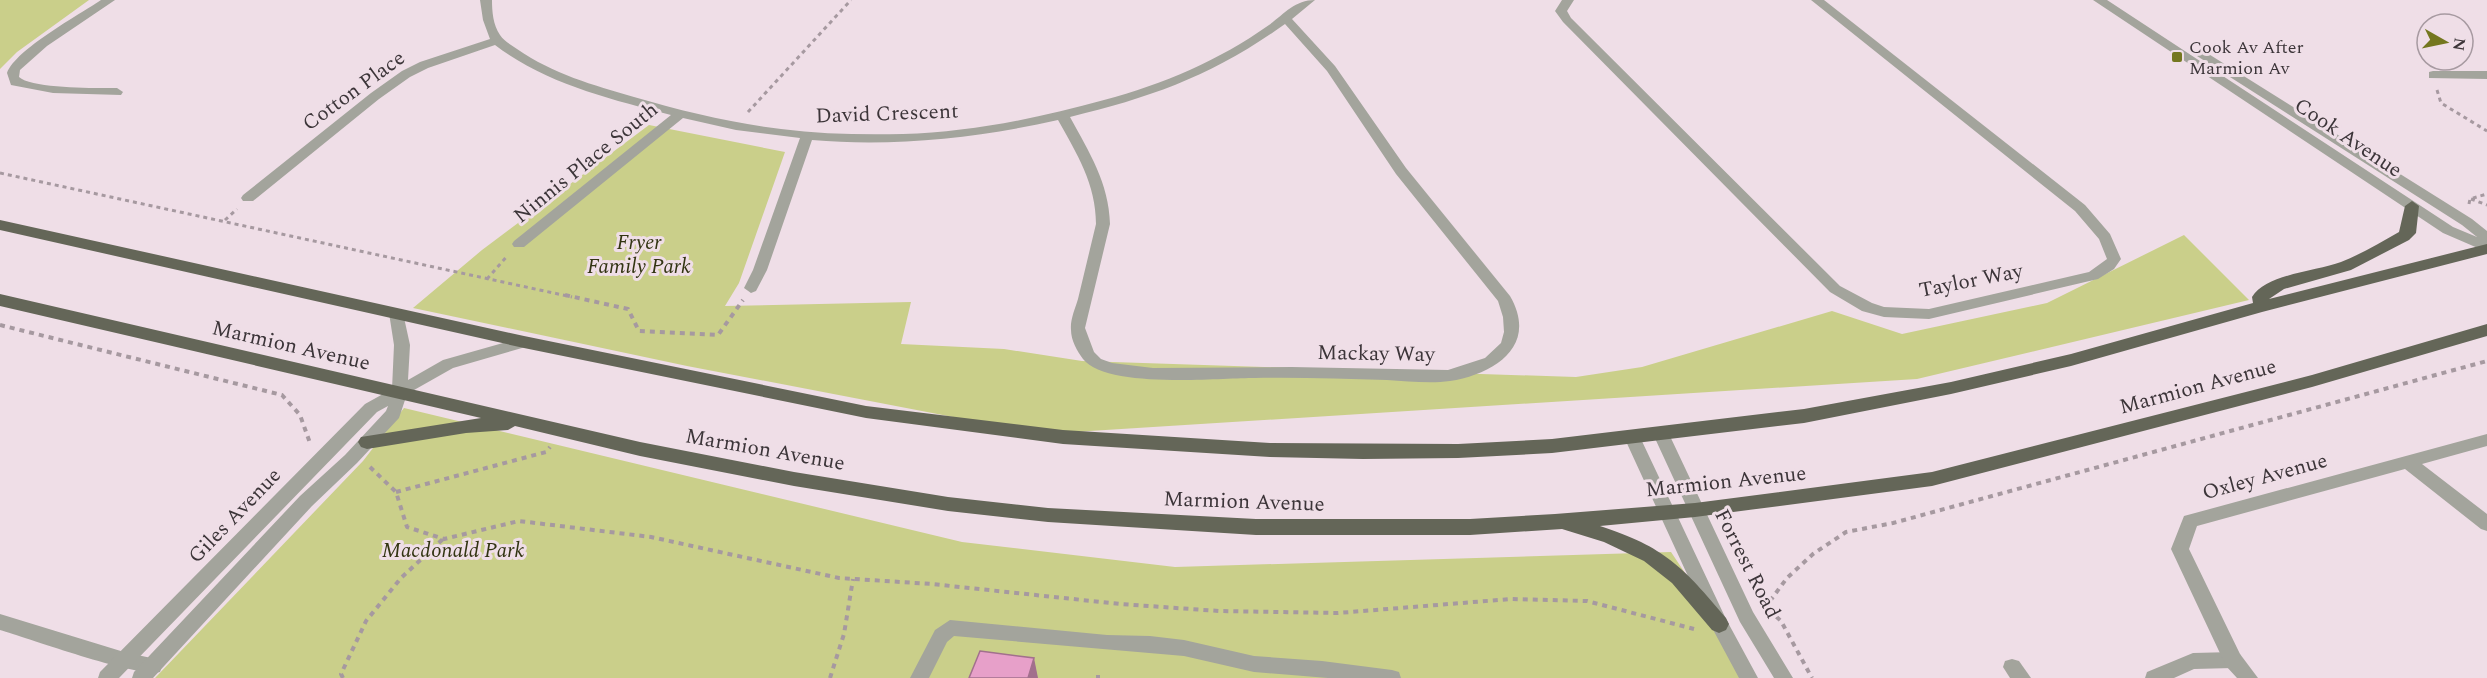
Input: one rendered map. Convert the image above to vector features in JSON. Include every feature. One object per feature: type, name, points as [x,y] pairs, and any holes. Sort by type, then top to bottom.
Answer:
[{"type":"highway","points":[[2262,306],[2260,297],[2278,285],[2345,266],[2404,236],[2408,233],[2412,206]]},
{"type":"highway","points":[[0,225],[524,342],[867,412],[1063,437],[1269,450],[1363,452],[1458,451],[1552,446],[1804,416],[1951,388],[2071,360],[2487,246]]},
{"type":"highway","name":"Marmion Avenue","points":[[0,300],[640,450],[795,479],[948,504],[1048,515],[1256,527],[1470,527],[1555,522],[1695,510],[1932,479],[2312,381],[2487,330]]},
{"type":"highway","points":[[367,442],[466,426],[524,422]]},
{"type":"highway","points":[[1555,522],[1617,539],[1653,556],[1683,583],[1719,624]]},
{"type":"street","points":[[109,0],[28,55],[14,68],[13,78],[15,82],[24,85],[117,92]]},
{"type":"street","points":[[486,0],[486,13],[497,39]]},
{"type":"street","name":"David Crescent","points":[[497,39],[524,60],[554,76],[679,114],[736,126],[807,136],[910,137],[972,131],[1063,117],[1182,79],[1287,20],[1309,0]]},
{"type":"street","name":"Taylor Way","points":[[1564,1],[1562,11],[1567,20],[1600,54],[1835,289],[1867,307],[1906,314],[1944,312],[2093,276],[2109,266],[2114,259],[2112,247],[2080,208],[1817,0]]},
{"type":"street","name":"Cook Avenue","points":[[2099,0],[2412,206],[2464,238],[2487,246]]},
{"type":"street","name":"Cook Avenue","points":[[2116,0],[2467,222],[2483,235],[2487,246]]},
{"type":"street","name":"Mackay Way","points":[[1063,117],[1098,181],[1104,210],[1103,224],[1078,328],[1080,342],[1097,363],[1116,369],[1141,372],[1448,376],[1468,372],[1496,360],[1511,340],[1512,327],[1505,300],[1401,171],[1331,69],[1287,20]]},
{"type":"street","name":"Cotton Place","points":[[248,198],[381,91],[406,74],[424,65],[497,39]]},
{"type":"street","points":[[2433,75],[2487,75]]},
{"type":"street","name":"Ninnis Place South","points":[[519,243],[679,114]]},
{"type":"street","points":[[751,288],[760,270],[807,136]]},
{"type":"street","name":"Giles Avenue","points":[[147,672],[306,501],[393,414],[400,393],[402,345],[396,313]]},
{"type":"street","name":"Giles Avenue","points":[[107,678],[371,408],[448,364],[524,342]]},
{"type":"street","name":"Forrest Road","points":[[1660,434],[1746,617],[1784,678]]},
{"type":"street","points":[[1632,437],[1719,624],[1749,678]]},
{"type":"street","name":"Oxley Avenue","points":[[2249,678],[2233,660],[2180,549],[2190,521],[2487,440]]},
{"type":"street","points":[[2407,461],[2487,524]]},
{"type":"street","points":[[0,622],[124,660],[147,672]]},
{"type":"street","points":[[919,678],[941,636],[950,627],[1107,643],[1173,646],[1254,664],[1322,669],[1392,678]]},
{"type":"street","points":[[2154,678],[2193,661],[2233,660]]},
{"type":"path","points":[[736,126],[851,0]]},
{"type":"path","points":[[2433,75],[2441,103],[2487,131]]},
{"type":"path","points":[[0,173],[628,309],[639,331],[718,334],[751,288]]},
{"type":"path","points":[[2470,199],[2487,205]]},
{"type":"path","points":[[487,279],[519,243]]},
{"type":"path","points":[[0,325],[282,395],[300,415],[311,451],[326,454]]},
{"type":"path","points":[[1746,617],[1767,608],[1787,578],[1813,554],[1846,532],[1893,523],[2487,361]]},
{"type":"path","points":[[444,539],[407,527],[396,492],[546,452],[556,440]]},
{"type":"path","points":[[343,678],[341,674],[366,621],[401,578],[444,539],[519,521],[651,537],[838,578],[932,584],[1120,604],[1219,611],[1338,613],[1511,599],[1587,601],[1691,630],[1719,624]]},
{"type":"path","points":[[830,678],[844,634],[853,579]]},
{"type":"path","points":[[1767,608],[1781,621],[1812,678]]},
{"type":"green space","points":[[0,0],[89,0],[17,52],[0,69]]},
{"type":"green space","name":"Fryer Family Park","points":[[649,125],[785,152],[739,283],[725,306],[911,302],[901,344],[1004,349],[1082,361],[1576,377],[1642,367],[1832,311],[1902,334],[2047,303],[2184,235],[2249,300],[1917,379],[1042,434],[687,366],[413,308],[482,250]]},
{"type":"green space","name":"Macdonald Park","points":[[404,408],[962,542],[1175,567],[1671,552],[1719,624],[1749,678],[155,678],[363,461]]},
{"type":"building","points":[[980,651],[1034,658],[1028,678],[969,678]]},
{"type":"place","name":"Cook Av After Marmion Av","points":[[2177,57]]}]
